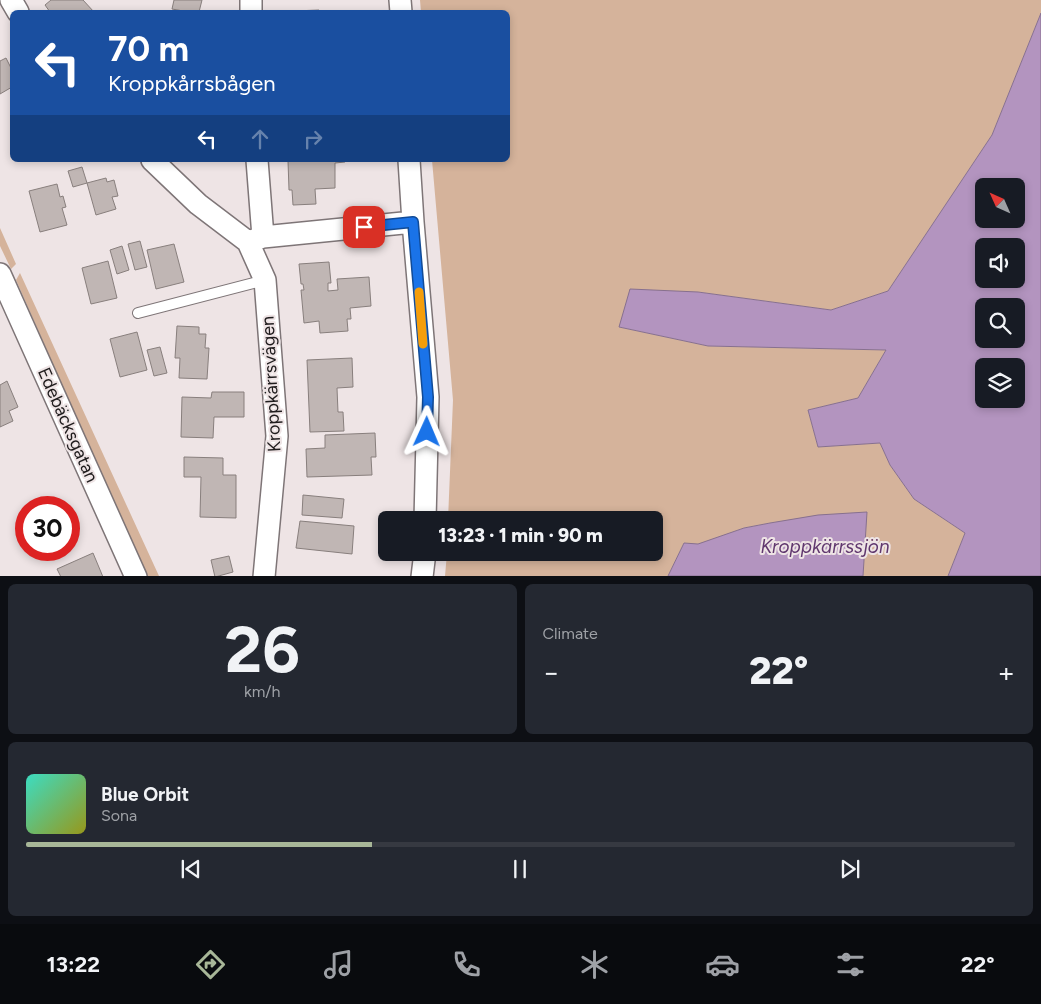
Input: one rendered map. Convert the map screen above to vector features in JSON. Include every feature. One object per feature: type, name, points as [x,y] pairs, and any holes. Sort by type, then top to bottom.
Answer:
[{"type":"street","points":[[154,162],[198,204],[256,239],[413,222]]},
{"type":"street","name":"Kroppkärrsvägen","points":[[257,162],[256,239],[265,280],[277,436],[264,576]]},
{"type":"street","points":[[409,162],[428,397],[426,511]]},
{"type":"street","name":"Edebäcksgatan","points":[[0,274],[136,576]]},
{"type":"street","points":[[422,576],[424,561]]},
{"type":"lane","points":[[138,313],[265,280]]},
{"type":"shaded area","points":[[420,0],[1041,0],[1041,13],[992,135],[888,291],[831,310],[698,292],[619,327],[708,346],[886,350],[858,398],[808,410],[818,447],[880,443],[890,465],[914,499],[965,533],[948,576],[863,576],[866,512],[770,523],[744,528],[698,545],[684,543],[668,576],[445,576],[446,561],[663,561],[663,511],[448,511],[453,400],[432,162],[510,162],[510,10],[421,10]]},
{"type":"shaded area","points":[[0,228],[16,264],[11,269],[0,246]]},
{"type":"shaded area","points":[[20,273],[159,576],[146,576],[16,280]]},
{"type":"water","name":"Kroppkärrssjön","points":[[1041,13],[1041,576],[948,576],[965,533],[914,499],[890,465],[880,443],[818,447],[808,410],[858,398],[886,350],[708,346],[619,327],[630,289],[698,292],[831,310],[888,291],[992,135]]},
{"type":"water","name":"Kroppkärrssjön","points":[[867,512],[863,576],[668,576],[684,543],[698,544],[744,528],[770,523],[818,515]]},
{"type":"building","points":[[51,0],[83,0],[92,10],[49,10],[45,5]]},
{"type":"building","points":[[174,0],[202,0],[200,10],[172,9]]},
{"type":"building","points":[[6,58],[10,66],[10,88],[0,94],[0,61]]},
{"type":"building","points":[[288,162],[345,162],[335,163],[335,188],[315,189],[316,204],[293,205],[292,190],[289,190]]},
{"type":"building","points":[[82,167],[87,183],[73,187],[68,171]]},
{"type":"building","points":[[106,178],[107,182],[114,180],[118,196],[112,197],[116,209],[96,215],[87,183]]},
{"type":"building","points":[[57,184],[60,197],[63,196],[66,207],[62,208],[67,225],[40,232],[29,191]]},
{"type":"building","points":[[140,241],[147,267],[135,270],[128,244]]},
{"type":"building","points":[[174,244],[184,282],[156,289],[147,250]]},
{"type":"building","points":[[122,246],[129,270],[117,274],[110,250]]},
{"type":"building","points":[[108,261],[117,298],[91,304],[82,268]]},
{"type":"building","points":[[329,262],[331,283],[328,283],[328,291],[338,290],[337,279],[369,277],[371,306],[350,308],[351,319],[347,319],[348,331],[320,333],[319,321],[304,323],[301,290],[304,290],[303,284],[301,284],[299,264]]},
{"type":"building","points":[[177,326],[199,327],[199,334],[206,334],[205,348],[209,348],[207,379],[179,378],[180,358],[175,358]]},
{"type":"building","points":[[137,332],[147,370],[120,377],[110,339]]},
{"type":"building","points":[[160,347],[167,373],[154,376],[147,350]]},
{"type":"building","points":[[352,358],[353,387],[337,388],[338,412],[343,412],[344,431],[310,432],[307,360]]},
{"type":"building","points":[[7,381],[18,407],[9,411],[13,421],[0,427],[0,385]]},
{"type":"building","points":[[212,392],[244,392],[244,417],[214,417],[213,438],[181,437],[182,397],[211,398]]},
{"type":"building","points":[[375,433],[376,457],[371,457],[372,475],[307,477],[306,449],[325,448],[325,435]]},
{"type":"building","points":[[184,457],[223,458],[223,475],[236,475],[236,518],[200,517],[201,477],[184,477]]},
{"type":"building","points":[[303,495],[344,499],[342,518],[302,515]]},
{"type":"building","points":[[300,521],[354,526],[352,554],[296,548]]},
{"type":"building","points":[[93,553],[103,576],[60,576],[57,569],[75,561],[80,561],[80,559]]},
{"type":"building","points":[[229,556],[233,572],[215,576],[211,560]]},
{"type":"slow traffic","points":[[419,292],[423,344]]},
{"type":"route","points":[[364,227],[413,222],[428,397],[427,432]]}]
